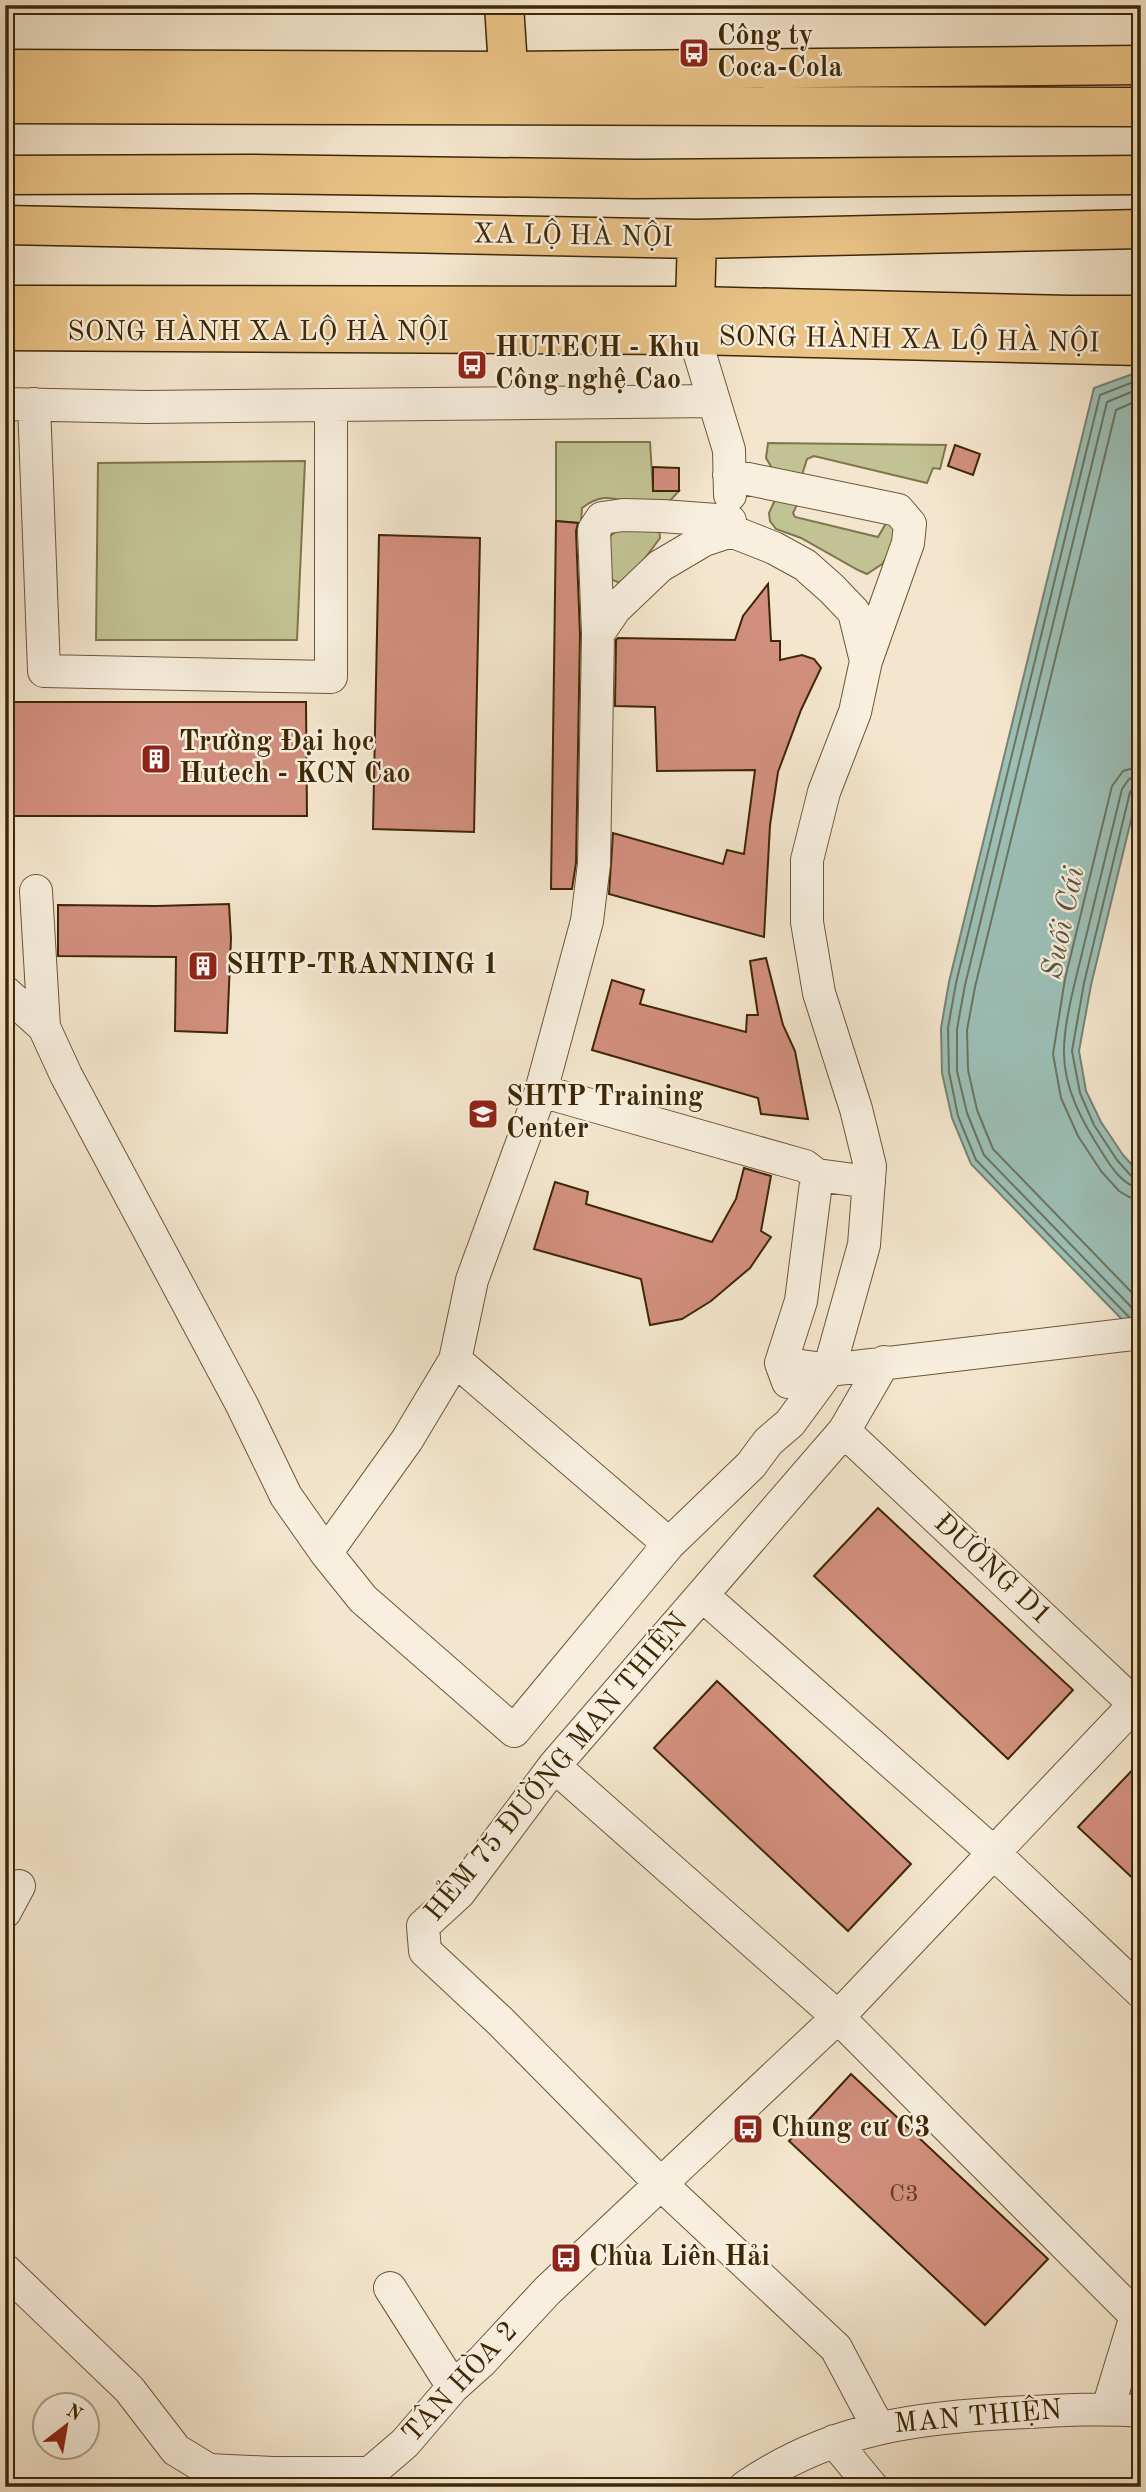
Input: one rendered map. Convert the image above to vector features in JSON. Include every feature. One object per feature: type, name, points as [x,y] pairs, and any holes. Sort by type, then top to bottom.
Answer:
[{"type":"main road","points":[[505,5],[509,88]]},
{"type":"main road","points":[[5,104],[509,88],[1039,64],[1141,65]]},
{"type":"main road","points":[[5,69],[1038,106],[1141,107]]},
{"type":"main road","name":"XA LỘ HÀ NỘI","points":[[5,175],[248,174],[636,179],[1141,176]]},
{"type":"main road","name":"XA LỘ HÀ NỘI","points":[[5,225],[698,239],[1141,229]]},
{"type":"main road","points":[[694,321],[698,239]]},
{"type":"main road","name":"SONG HÀNH XA LỘ HÀ NỘI","points":[[5,304],[1075,331],[1141,346]]},
{"type":"main road","name":"SONG HÀNH XA LỘ HÀ NỘI","points":[[1075,331],[1141,315]]},
{"type":"main road","name":"SONG HÀNH XA LỘ HÀ NỘI","points":[[5,331],[694,321]]},
{"type":"street","points":[[694,321],[729,450],[731,526]]},
{"type":"street","points":[[331,406],[331,677],[44,671],[20,404],[145,407],[714,401]]},
{"type":"street","points":[[36,891],[44,1027],[66,1075],[242,1405],[286,1496],[363,1599],[514,1731],[669,1544],[751,1465],[768,1442],[799,1412],[829,1370],[864,1245],[870,1166],[856,1109],[819,993],[807,910],[807,860],[824,792],[855,712],[866,661],[908,543],[909,524],[898,510],[729,475]]},
{"type":"street","points":[[326,1553],[407,1440],[456,1360],[472,1280],[541,1091],[587,921],[594,864],[598,634],[594,530],[602,518],[623,515],[662,516],[731,526],[805,565],[832,589],[854,612],[866,661]]},
{"type":"street","points":[[598,634],[614,610],[660,566],[731,526]]},
{"type":"street","points":[[5,992],[44,1027]]},
{"type":"street","points":[[541,1091],[805,1166],[817,1175],[869,1182]]},
{"type":"street","points":[[799,1412],[781,1363],[801,1301],[817,1175]]},
{"type":"street","points":[[781,1363],[829,1370],[1141,1333]]},
{"type":"street","points":[[456,1360],[669,1544]]},
{"type":"street","name":"HẺM 75 ĐƯỜNG MAN THIỆN","points":[[662,2185],[500,2021],[425,1951],[423,1926],[459,1893],[555,1766],[844,1431],[884,1362]]},
{"type":"street","name":"ĐƯỜNG D1","points":[[844,1431],[1138,1707]]},
{"type":"street","points":[[702,1595],[994,1853],[1141,1992]]},
{"type":"street","name":"TÂN HÒA 2","points":[[5,2270],[129,2389],[176,2450],[209,2470],[370,2473],[405,2443],[453,2387],[482,2361],[547,2291],[838,2017],[1138,1707]]},
{"type":"street","points":[[555,1766],[838,2017],[1139,2314],[1108,2409]]},
{"type":"street","points":[[662,2185],[836,2348],[878,2427]]},
{"type":"street","points":[[390,2288],[453,2387]]},
{"type":"street","name":"MAN THIỆN","points":[[745,2487],[769,2470],[834,2441],[878,2427],[916,2420],[988,2413],[1141,2410]]},
{"type":"street","points":[[834,2441],[872,2487]]},
{"type":"green space","points":[[556,442],[650,442],[653,490],[679,491],[667,504],[598,499],[582,508],[581,523],[556,521]]},
{"type":"green space","points":[[768,443],[946,445],[940,469],[933,468],[927,483],[814,456],[807,459],[802,475],[772,468],[766,458]]},
{"type":"green space","points":[[305,461],[297,640],[96,640],[98,463]]},
{"type":"green space","points":[[800,499],[793,513],[795,517],[878,537],[889,518],[901,537],[882,564],[867,574],[801,538],[776,529],[770,521],[769,513],[775,500]]},
{"type":"green space","points":[[659,526],[660,538],[631,577],[620,583],[603,576],[606,539],[617,531]]},
{"type":"water","points":[[1141,9],[1141,371],[1136,30]]},
{"type":"water","name":"Suối Cái","points":[[1141,371],[1141,779],[1091,985],[1079,1051],[1086,1091],[1101,1122],[1123,1155],[1141,1175],[1141,1339],[971,1164],[952,1118],[942,1073],[941,1028],[949,982],[1094,388]]},
{"type":"building","points":[[955,445],[980,454],[973,475],[948,466]]},
{"type":"building","points":[[653,467],[679,468],[679,491],[653,491]]},
{"type":"building","points":[[556,521],[578,523],[576,531],[580,634],[576,863],[572,889],[551,889]]},
{"type":"building","points":[[379,535],[480,538],[474,832],[373,829]]},
{"type":"building","points":[[768,584],[771,641],[780,641],[780,660],[802,655],[814,659],[821,668],[801,710],[778,772],[770,825],[764,937],[609,894],[613,833],[723,864],[727,850],[744,854],[755,770],[657,771],[655,707],[615,706],[616,640],[735,640],[743,616]]},
{"type":"building","name":"Trường Đại học Hutech - KCN Cao","points":[[5,702],[306,702],[307,816],[5,816]]},
{"type":"building","name":"SHTP-TRANNING 1","points":[[229,904],[231,938],[227,1033],[175,1031],[176,957],[58,956],[58,905]]},
{"type":"building","points":[[766,958],[783,1025],[795,1051],[808,1119],[761,1114],[758,1098],[592,1050],[612,980],[644,990],[640,1004],[746,1032],[747,1015],[758,1015],[750,961]]},
{"type":"building","points":[[744,1168],[771,1176],[761,1231],[771,1237],[750,1268],[711,1301],[682,1319],[650,1325],[641,1279],[534,1249],[555,1182],[588,1192],[586,1204],[712,1242],[736,1199]]},
{"type":"building","points":[[878,1508],[1073,1690],[1008,1759],[814,1576]]},
{"type":"building","points":[[717,1681],[911,1864],[848,1931],[654,1748]]},
{"type":"building","points":[[1141,1761],[1141,1886],[1078,1827]]},
{"type":"building","points":[[851,2074],[1048,2259],[985,2325],[789,2141]]},
{"type":"place","name":"Công ty Coca-Cola","points":[[694,53]]},
{"type":"place","name":"HUTECH - Khu Công nghệ Cao","points":[[472,365]]},
{"type":"place","name":"Trường Đại học Hutech - KCN Cao","points":[[156,759]]},
{"type":"place","name":"SHTP-TRANNING 1","points":[[203,966]]},
{"type":"place","name":"SHTP Training Center","points":[[483,1114]]},
{"type":"place","name":"Chung cư C3","points":[[748,2129]]},
{"type":"place","name":"Chùa Liên Hải","points":[[566,2258]]}]
